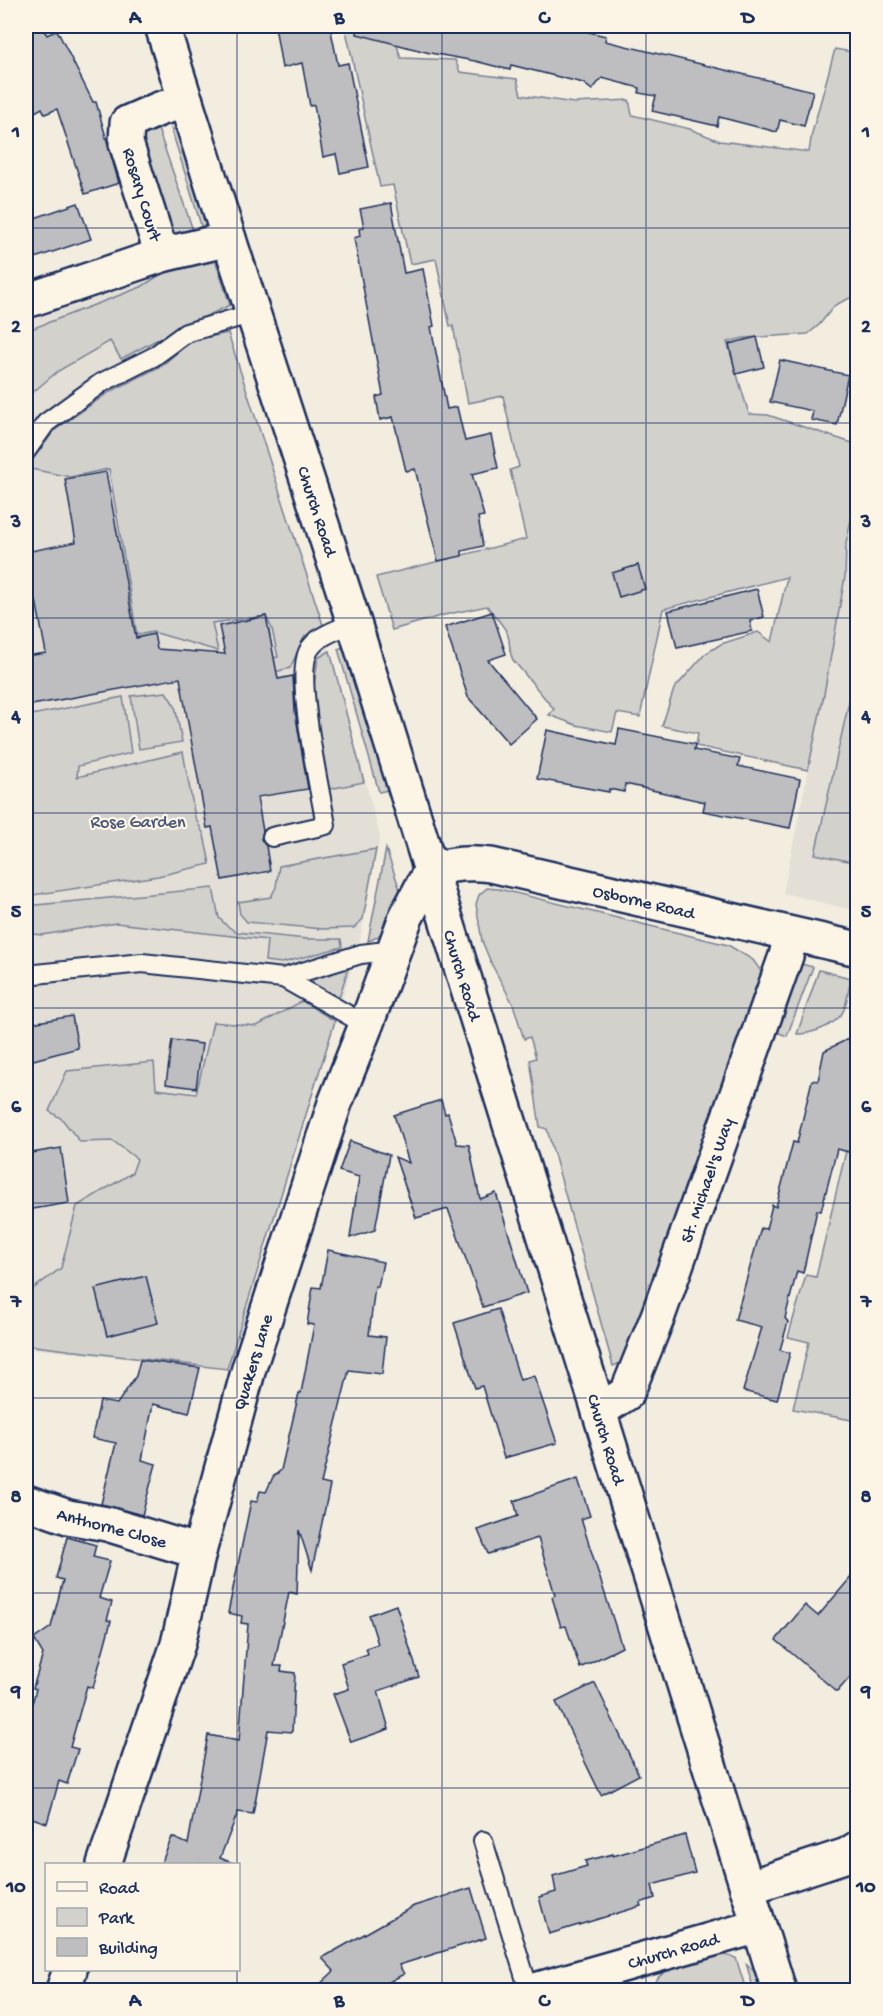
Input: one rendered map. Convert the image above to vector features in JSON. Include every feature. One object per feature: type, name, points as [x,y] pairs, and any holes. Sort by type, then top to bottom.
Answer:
[{"type":"street","name":"Church Road","points":[[162,26],[354,623],[779,1990]]},
{"type":"street","name":"Rosary Court","points":[[162,255],[126,143],[127,123],[159,109],[186,101]]},
{"type":"street","name":"Rosary Court","points":[[26,302],[162,255],[229,238]]},
{"type":"street","name":"Osborne Road","points":[[431,870],[470,862],[491,865],[858,949]]},
{"type":"street","name":"Quakers Lane","points":[[104,1863],[178,1644],[199,1552],[253,1356],[334,1102],[366,1025],[406,917],[431,870]]},
{"type":"street","name":"St. Michael's Way","points":[[599,1411],[627,1393],[666,1294],[786,956],[791,934]]},
{"type":"street","name":"Anthorne Close","points":[[26,1502],[68,1517],[107,1524],[199,1552]]},
{"type":"street","points":[[747,1888],[847,1855],[858,1848]]},
{"type":"street","name":"Church Road","points":[[535,1990],[618,1979],[759,1926]]},
{"type":"street","points":[[63,1990],[70,1971]]},
{"type":"lane","points":[[26,450],[46,423],[101,383],[153,357],[186,333],[253,313]]},
{"type":"lane","points":[[272,837],[326,825],[307,714],[303,668],[308,650],[324,637],[354,623]]},
{"type":"lane","points":[[26,975],[142,963],[283,978],[361,954],[394,950]]},
{"type":"lane","points":[[283,978],[366,1025]]},
{"type":"lane","points":[[483,1841],[529,1990]]},
{"type":"shaded area","points":[[205,261],[325,632],[380,836],[360,941],[227,1369],[26,1348],[26,322]]},
{"type":"shaded area","points":[[857,492],[857,911],[783,893],[824,694],[845,577],[846,543]]},
{"type":"green space","points":[[345,26],[391,27],[401,58],[455,60],[460,72],[517,79],[521,95],[574,103],[629,100],[632,115],[690,129],[720,141],[809,152],[835,49],[857,53],[857,296],[835,305],[819,325],[808,334],[744,338],[727,342],[749,414],[768,415],[852,443],[857,423],[857,492],[846,543],[845,577],[808,770],[696,746],[698,733],[662,726],[674,689],[705,654],[721,644],[758,632],[772,642],[787,577],[663,609],[640,717],[617,713],[612,732],[576,725],[549,715],[554,709],[513,660],[507,633],[487,606],[444,615],[392,630],[376,577],[526,539],[510,470],[519,467],[503,396],[468,403],[453,326],[450,326],[436,259],[410,264],[393,185],[380,187]]},
{"type":"green space","points":[[171,128],[181,133],[211,230],[205,238]]},
{"type":"green space","points":[[146,129],[158,129],[196,239],[167,236],[134,142]]},
{"type":"green space","points":[[213,253],[230,305],[121,359],[110,341],[58,371],[26,398],[26,331],[141,287],[193,254]]},
{"type":"green space","points":[[228,333],[323,625],[305,636],[290,668],[251,678],[248,663],[278,657],[272,629],[266,616],[212,623],[218,651],[153,632],[137,635],[109,469],[70,477],[26,468],[55,430],[108,393],[163,365],[190,341]]},
{"type":"green space","points":[[343,647],[388,790],[379,792],[338,649]]},
{"type":"green space","points":[[330,651],[364,782],[329,789],[314,685],[318,658]]},
{"type":"green space","points":[[857,666],[857,863],[815,854]]},
{"type":"green space","points":[[166,692],[175,706],[182,742],[139,749],[131,696]]},
{"type":"green space","name":"Rose Garden","points":[[123,697],[131,753],[78,766],[77,777],[183,752],[195,817],[204,835],[210,864],[158,876],[26,896],[26,716]]},
{"type":"green space","points":[[376,849],[363,919],[354,928],[323,929],[247,922],[240,914],[238,902],[271,897],[276,887],[279,866]]},
{"type":"green space","points":[[386,849],[401,893],[385,928],[375,938],[368,941]]},
{"type":"green space","points":[[213,888],[219,918],[236,932],[307,939],[341,939],[342,947],[282,963],[265,961],[267,940],[116,923],[42,935],[26,933],[26,906]]},
{"type":"green space","points":[[487,888],[728,945],[753,960],[763,974],[629,1360],[613,1366],[547,1129],[540,1127],[530,1060],[536,1058],[530,1037],[524,1039],[513,1004],[482,941],[476,904],[479,895]]},
{"type":"green space","points":[[797,963],[813,967],[787,1036],[774,1031]]},
{"type":"green space","points":[[349,966],[339,998],[308,981],[310,975]]},
{"type":"green space","points":[[819,970],[851,978],[844,1009],[837,1020],[821,1029],[797,1034]]},
{"type":"green space","points":[[302,1001],[335,1021],[227,1369],[26,1345],[26,1294],[61,1268],[77,1206],[132,1173],[137,1159],[113,1141],[80,1142],[62,1119],[49,1111],[67,1071],[154,1062],[156,1089],[196,1094],[213,1022],[257,1026]]},
{"type":"green space","points":[[857,1122],[857,1421],[793,1409],[809,1342],[788,1337],[806,1275],[816,1277],[846,1151],[849,1152]]},
{"type":"green space","points":[[721,1954],[736,1958],[746,1990],[650,1990],[655,1981],[671,1968]]},
{"type":"green space","points":[[746,1963],[759,1977],[763,1990],[754,1990]]},
{"type":"building","points":[[26,26],[42,26],[47,35],[57,30],[93,102],[96,102],[119,183],[85,194],[57,109],[45,114],[42,108],[26,117]]},
{"type":"building","points":[[275,26],[330,26],[338,65],[348,63],[369,167],[340,173],[336,154],[323,157],[314,105],[310,106],[302,63],[282,68]]},
{"type":"building","points":[[358,26],[563,26],[606,36],[605,41],[813,91],[804,126],[780,120],[777,132],[719,117],[717,126],[652,111],[656,96],[639,93],[640,88],[602,78],[592,90],[583,83],[511,65],[510,70],[357,34]]},
{"type":"building","points":[[78,203],[91,239],[26,261],[26,221]]},
{"type":"building","points":[[391,203],[404,273],[423,269],[434,326],[431,327],[447,409],[457,407],[465,441],[491,435],[498,468],[472,474],[484,516],[478,517],[483,546],[462,551],[462,556],[438,561],[415,469],[406,471],[393,417],[380,420],[376,397],[383,395],[354,238],[360,236],[359,229],[364,227],[360,209]]},
{"type":"building","points":[[757,337],[764,367],[736,374],[729,344]]},
{"type":"building","points":[[780,360],[848,375],[837,425],[811,420],[813,411],[770,402]]},
{"type":"building","points":[[106,472],[136,638],[154,634],[157,649],[225,654],[219,626],[266,616],[278,679],[293,676],[295,711],[308,789],[257,797],[263,831],[261,839],[266,846],[270,871],[222,880],[212,827],[207,828],[180,678],[26,706],[26,656],[46,653],[36,600],[26,602],[26,552],[76,542],[65,479]]},
{"type":"building","points":[[638,565],[645,589],[619,597],[612,573]]},
{"type":"building","points":[[757,589],[764,617],[750,621],[752,631],[677,648],[668,611]]},
{"type":"building","points":[[492,612],[506,654],[488,660],[537,719],[509,744],[468,697],[445,627]]},
{"type":"building","points":[[619,729],[695,744],[694,750],[740,759],[738,766],[800,779],[790,828],[703,811],[705,802],[625,784],[624,792],[609,789],[609,792],[537,779],[547,730],[616,745]]},
{"type":"building","points":[[72,1016],[78,1048],[26,1062],[26,1024]]},
{"type":"building","points":[[858,1034],[858,1122],[849,1152],[837,1149],[821,1211],[817,1210],[803,1273],[797,1271],[785,1318],[788,1322],[780,1350],[790,1353],[777,1400],[743,1391],[762,1327],[735,1320],[761,1228],[766,1229],[772,1205],[776,1207],[793,1142],[797,1143],[812,1080],[818,1081],[824,1051]]},
{"type":"building","points":[[172,1040],[202,1044],[196,1088],[166,1084]]},
{"type":"building","points":[[441,1100],[445,1114],[448,1113],[457,1144],[469,1145],[480,1199],[496,1193],[527,1293],[483,1307],[448,1209],[416,1218],[395,1157],[409,1163],[394,1115]]},
{"type":"building","points":[[350,1141],[389,1155],[375,1230],[350,1238],[359,1177],[339,1171]]},
{"type":"building","points":[[61,1148],[69,1203],[26,1210],[26,1154]]},
{"type":"building","points":[[328,1250],[383,1262],[378,1287],[375,1286],[369,1335],[386,1337],[382,1374],[349,1370],[321,1483],[330,1485],[312,1570],[299,1530],[297,1594],[289,1592],[274,1666],[282,1666],[281,1671],[295,1673],[292,1732],[268,1730],[253,1814],[238,1812],[220,1858],[232,1863],[161,1863],[172,1837],[188,1844],[208,1735],[239,1741],[248,1624],[241,1623],[242,1616],[228,1613],[251,1501],[257,1502],[260,1491],[266,1492],[273,1477],[281,1470],[299,1393],[301,1393],[314,1325],[307,1324],[313,1287],[321,1288]]},
{"type":"building","points":[[146,1276],[158,1323],[107,1336],[95,1289]]},
{"type":"building","points":[[498,1309],[520,1380],[534,1376],[557,1443],[504,1458],[482,1386],[475,1388],[454,1323]]},
{"type":"building","points":[[140,1360],[200,1368],[189,1413],[153,1404],[142,1460],[156,1464],[142,1515],[101,1504],[116,1443],[92,1438],[100,1401],[117,1404],[136,1376]]},
{"type":"building","points":[[578,1479],[590,1516],[581,1519],[622,1647],[580,1668],[566,1626],[561,1627],[552,1597],[555,1595],[538,1538],[488,1554],[478,1530],[518,1516],[514,1501]]},
{"type":"building","points":[[67,1537],[96,1545],[93,1557],[110,1561],[99,1598],[112,1602],[107,1620],[111,1621],[93,1688],[87,1686],[70,1747],[78,1749],[67,1784],[59,1781],[47,1823],[26,1816],[26,1727],[36,1689],[33,1688],[43,1654],[34,1639],[51,1627],[63,1580],[56,1578]]},
{"type":"building","points":[[858,1569],[858,1668],[837,1692],[776,1640],[805,1605],[818,1616]]},
{"type":"building","points":[[396,1605],[419,1677],[378,1691],[389,1729],[351,1742],[333,1694],[349,1689],[341,1663],[368,1654],[366,1648],[378,1644],[369,1615]]},
{"type":"building","points":[[595,1683],[639,1775],[601,1795],[556,1702]]},
{"type":"building","points":[[685,1835],[695,1873],[652,1885],[655,1898],[640,1903],[641,1906],[549,1934],[539,1897],[556,1892],[553,1876],[587,1866],[585,1861],[613,1854],[613,1856]]},
{"type":"building","points":[[471,1888],[486,1938],[399,1965],[404,1974],[374,1990],[314,1990],[334,1971],[322,1958],[414,1906]]}]
